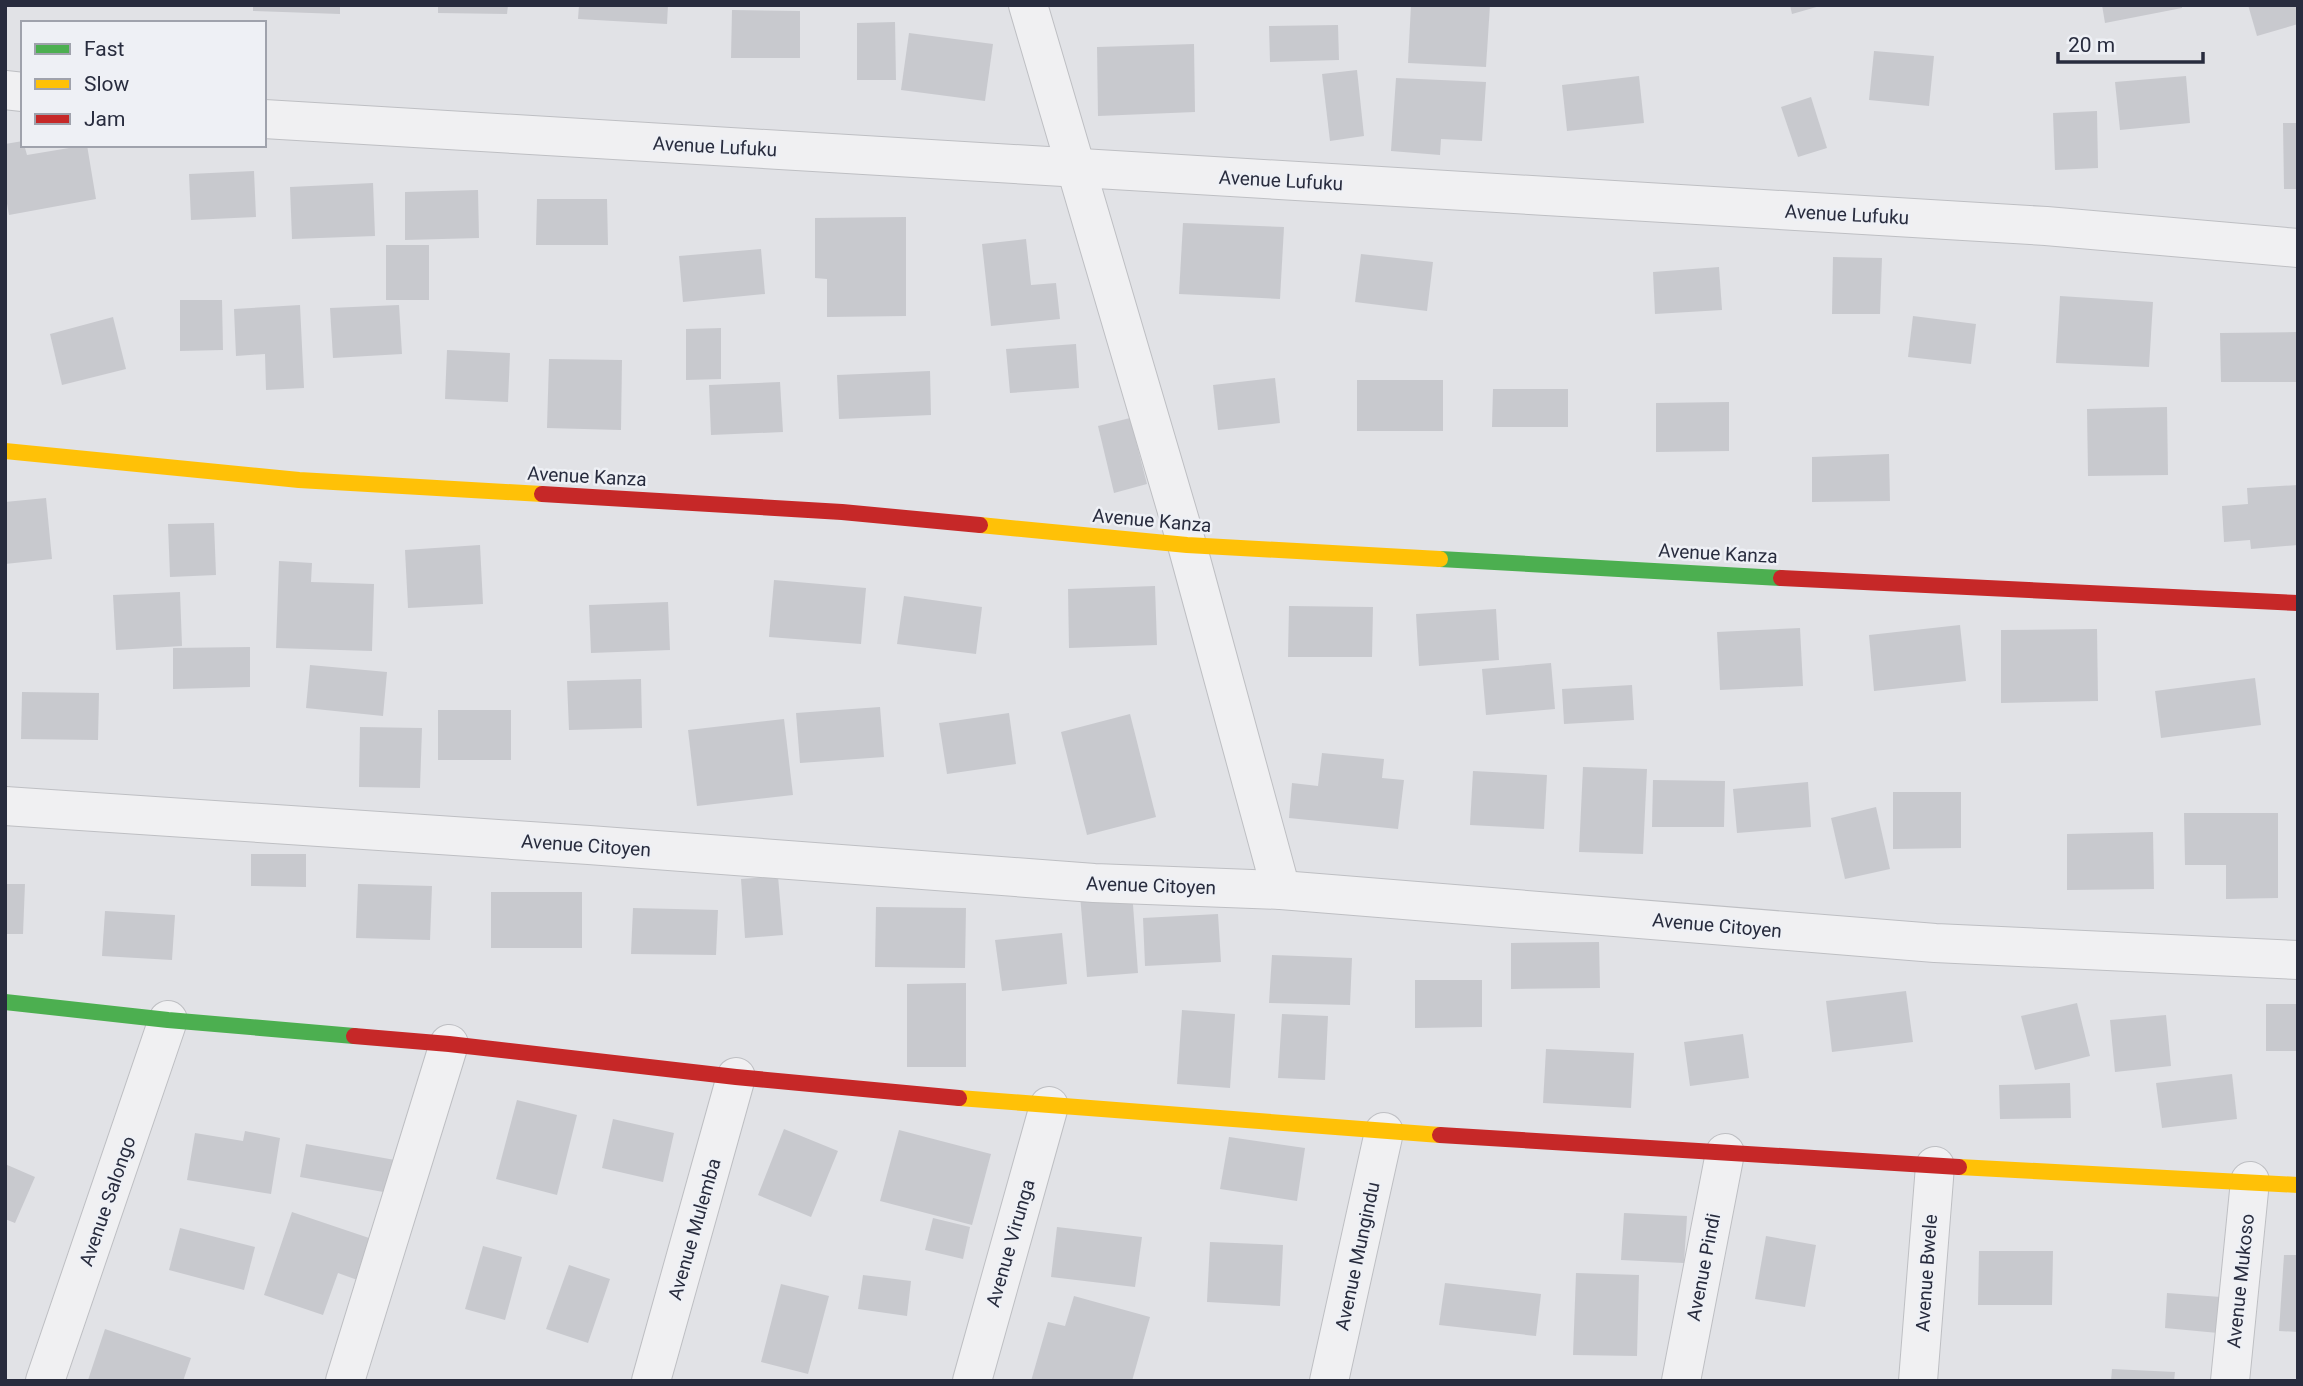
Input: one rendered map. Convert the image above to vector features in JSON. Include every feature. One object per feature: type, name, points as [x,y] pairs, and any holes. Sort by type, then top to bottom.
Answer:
[{"type":"street","points":[[1028,5],[1187,545],[1281,890]]},
{"type":"street","name":"Avenue Lufuku","points":[[266,120],[2046,226],[2298,248]]},
{"type":"street","name":"Avenue Kanza","points":[[5,452],[299,480],[842,512],[1187,545],[1697,574],[2298,603]]},
{"type":"street","name":"Avenue Citoyen","points":[[5,807],[603,846],[1094,883],[1281,890],[1936,943],[2298,960]]},
{"type":"street","points":[[5,1002],[168,1020],[449,1044],[736,1077],[1049,1106],[1384,1132],[2298,1185]]},
{"type":"street","name":"Avenue Salongo","points":[[45,1381],[168,1020]]},
{"type":"street","points":[[345,1381],[449,1044]]},
{"type":"street","name":"Avenue Mulemba","points":[[651,1381],[736,1077]]},
{"type":"street","name":"Avenue Virunga","points":[[972,1381],[1049,1106]]},
{"type":"street","name":"Avenue Mungindu","points":[[1329,1381],[1384,1132]]},
{"type":"street","name":"Avenue Pindi","points":[[1681,1381],[1725,1153]]},
{"type":"street","name":"Avenue Bwele","points":[[1918,1381],[1935,1166]]},
{"type":"street","name":"Avenue Mukoso","points":[[2230,1381],[2250,1181]]},
{"type":"building","points":[[253,5],[340,5],[340,14],[253,11]]},
{"type":"building","points":[[438,5],[508,5],[507,14],[438,13]]},
{"type":"building","points":[[579,5],[668,5],[667,24],[578,19]]},
{"type":"building","points":[[1411,5],[1490,5],[1486,67],[1408,63]]},
{"type":"building","points":[[1790,5],[1820,5],[1820,6],[1792,14]]},
{"type":"building","points":[[2102,5],[2182,5],[2182,8],[2105,23]]},
{"type":"building","points":[[2248,5],[2298,5],[2298,24],[2257,36]]},
{"type":"building","points":[[732,10],[800,11],[800,58],[731,58]]},
{"type":"building","points":[[895,22],[896,80],[857,80],[857,23]]},
{"type":"building","points":[[1338,25],[1339,60],[1270,62],[1269,26]]},
{"type":"building","points":[[909,33],[993,44],[985,101],[901,90]]},
{"type":"building","points":[[1194,44],[1195,112],[1098,116],[1097,47]]},
{"type":"building","points":[[1874,51],[1934,56],[1929,106],[1869,100]]},
{"type":"building","points":[[1357,70],[1364,136],[1330,141],[1322,74]]},
{"type":"building","points":[[1639,76],[1644,123],[1567,131],[1562,85]]},
{"type":"building","points":[[2186,76],[2190,123],[2120,130],[2115,82]]},
{"type":"building","points":[[1396,78],[1486,82],[1482,141],[1441,139],[1440,155],[1391,151]]},
{"type":"building","points":[[1811,97],[1827,148],[1798,157],[1781,107]]},
{"type":"building","points":[[2097,111],[2098,168],[2055,170],[2053,113]]},
{"type":"building","points":[[2283,123],[2298,123],[2298,189],[2284,189]]},
{"type":"building","points":[[21,141],[21,147],[25,147],[27,155],[87,147],[96,199],[9,215],[5,192],[5,144]]},
{"type":"building","points":[[254,171],[256,217],[191,220],[189,174]]},
{"type":"building","points":[[373,183],[375,236],[292,239],[290,187]]},
{"type":"building","points":[[478,190],[479,238],[405,240],[405,192]]},
{"type":"building","points":[[537,199],[607,199],[608,245],[536,245]]},
{"type":"building","points":[[906,217],[906,316],[827,317],[827,279],[815,278],[815,218]]},
{"type":"building","points":[[1183,223],[1284,227],[1280,299],[1179,294]]},
{"type":"building","points":[[1026,239],[1031,285],[1056,283],[1060,319],[991,326],[982,244]]},
{"type":"building","points":[[386,245],[429,245],[429,300],[386,300]]},
{"type":"building","points":[[761,249],[765,294],[683,302],[679,256]]},
{"type":"building","points":[[1361,254],[1433,262],[1427,311],[1355,302]]},
{"type":"building","points":[[1833,257],[1882,258],[1880,314],[1832,314]]},
{"type":"building","points":[[1719,267],[1722,310],[1655,314],[1653,272]]},
{"type":"building","points":[[2060,296],[2153,302],[2149,367],[2056,363]]},
{"type":"building","points":[[180,300],[222,300],[223,350],[180,351]]},
{"type":"building","points":[[300,305],[304,388],[266,390],[265,354],[236,356],[234,309]]},
{"type":"building","points":[[399,305],[402,354],[333,358],[330,308]]},
{"type":"building","points":[[1913,316],[1976,324],[1971,364],[1908,357]]},
{"type":"building","points":[[113,317],[126,369],[62,385],[50,334]]},
{"type":"building","points":[[721,328],[721,379],[686,380],[686,329]]},
{"type":"building","points":[[2298,332],[2298,382],[2221,382],[2220,333]]},
{"type":"building","points":[[1076,344],[1079,388],[1010,393],[1006,349]]},
{"type":"building","points":[[447,350],[510,353],[508,402],[445,399]]},
{"type":"building","points":[[549,359],[622,360],[621,430],[547,428]]},
{"type":"building","points":[[930,371],[931,415],[839,419],[837,375]]},
{"type":"building","points":[[1275,378],[1280,423],[1218,430],[1213,385]]},
{"type":"building","points":[[1357,380],[1443,380],[1443,431],[1357,431]]},
{"type":"building","points":[[780,382],[783,432],[711,435],[709,385]]},
{"type":"building","points":[[1493,389],[1568,389],[1568,427],[1492,427]]},
{"type":"building","points":[[1729,402],[1729,451],[1656,452],[1656,403]]},
{"type":"building","points":[[2167,407],[2168,475],[2088,476],[2087,409]]},
{"type":"building","points":[[1130,418],[1147,484],[1114,493],[1098,426]]},
{"type":"building","points":[[1889,454],[1890,501],[1812,502],[1812,457]]},
{"type":"building","points":[[2298,485],[2298,545],[2251,549],[2250,540],[2224,542],[2222,506],[2248,504],[2247,488]]},
{"type":"building","points":[[46,498],[52,559],[5,564],[5,502]]},
{"type":"building","points":[[214,523],[216,575],[170,577],[168,524]]},
{"type":"building","points":[[480,545],[483,604],[408,608],[405,550]]},
{"type":"building","points":[[279,561],[312,563],[311,582],[374,584],[372,651],[276,648]]},
{"type":"building","points":[[774,580],[866,588],[861,644],[769,637]]},
{"type":"building","points":[[1155,586],[1157,645],[1069,648],[1068,589]]},
{"type":"building","points":[[180,592],[182,646],[116,650],[113,595]]},
{"type":"building","points":[[904,596],[982,607],[976,654],[897,644]]},
{"type":"building","points":[[668,602],[670,650],[591,653],[589,605]]},
{"type":"building","points":[[1289,606],[1373,607],[1372,657],[1288,657]]},
{"type":"building","points":[[1496,609],[1499,660],[1419,666],[1416,614]]},
{"type":"building","points":[[1960,625],[1966,681],[1874,691],[1869,635]]},
{"type":"building","points":[[1800,628],[1803,686],[1720,690],[1717,632]]},
{"type":"building","points":[[2097,629],[2098,701],[2001,703],[2001,630]]},
{"type":"building","points":[[250,647],[250,687],[173,689],[173,648]]},
{"type":"building","points":[[1551,663],[1555,709],[1486,715],[1482,669]]},
{"type":"building","points":[[310,665],[387,672],[383,716],[306,708]]},
{"type":"building","points":[[2255,678],[2261,725],[2161,738],[2155,691]]},
{"type":"building","points":[[641,679],[642,728],[569,730],[567,681]]},
{"type":"building","points":[[1632,685],[1634,720],[1564,724],[1562,689]]},
{"type":"building","points":[[22,692],[99,693],[98,740],[21,739]]},
{"type":"building","points":[[880,707],[884,757],[800,763],[796,713]]},
{"type":"building","points":[[438,710],[511,710],[511,760],[438,760]]},
{"type":"building","points":[[1009,713],[1016,764],[947,774],[939,723]]},
{"type":"building","points":[[1130,714],[1156,817],[1087,835],[1061,732]]},
{"type":"building","points":[[784,719],[793,795],[697,806],[688,730]]},
{"type":"building","points":[[360,727],[422,728],[420,788],[359,787]]},
{"type":"building","points":[[1322,753],[1384,759],[1382,778],[1404,780],[1398,829],[1289,818],[1292,783],[1318,786]]},
{"type":"building","points":[[1583,767],[1647,769],[1643,854],[1579,852]]},
{"type":"building","points":[[1473,771],[1547,775],[1544,829],[1470,825]]},
{"type":"building","points":[[1653,780],[1725,781],[1724,827],[1652,827]]},
{"type":"building","points":[[1808,782],[1811,827],[1737,833],[1733,789]]},
{"type":"building","points":[[1893,792],[1961,792],[1961,848],[1893,849]]},
{"type":"building","points":[[1876,807],[1890,869],[1845,879],[1831,818]]},
{"type":"building","points":[[2184,813],[2278,813],[2278,898],[2226,899],[2226,865],[2185,865]]},
{"type":"building","points":[[2153,832],[2154,889],[2067,890],[2067,834]]},
{"type":"building","points":[[251,854],[306,854],[306,887],[251,886]]},
{"type":"building","points":[[778,876],[783,935],[745,938],[741,879]]},
{"type":"building","points":[[5,884],[25,884],[23,934],[5,934]]},
{"type":"building","points":[[358,884],[432,886],[430,940],[356,938]]},
{"type":"building","points":[[1132,891],[1138,973],[1087,977],[1080,895]]},
{"type":"building","points":[[491,892],[582,892],[582,948],[491,948]]},
{"type":"building","points":[[876,907],[966,908],[965,968],[875,967]]},
{"type":"building","points":[[633,908],[718,910],[716,955],[631,954]]},
{"type":"building","points":[[105,911],[175,915],[172,960],[102,956]]},
{"type":"building","points":[[1218,914],[1221,962],[1145,966],[1143,918]]},
{"type":"building","points":[[1062,933],[1067,984],[1002,991],[995,940]]},
{"type":"building","points":[[1599,942],[1600,988],[1511,989],[1511,943]]},
{"type":"building","points":[[1272,955],[1352,958],[1350,1005],[1269,1003]]},
{"type":"building","points":[[1415,980],[1482,980],[1482,1027],[1415,1028]]},
{"type":"building","points":[[966,983],[966,1067],[907,1067],[907,984]]},
{"type":"building","points":[[1906,991],[1913,1042],[1832,1052],[1826,1001]]},
{"type":"building","points":[[2077,1003],[2090,1056],[2035,1070],[2021,1016]]},
{"type":"building","points":[[2266,1004],[2298,1004],[2298,1051],[2266,1051]]},
{"type":"building","points":[[1182,1010],[1235,1014],[1230,1088],[1177,1084]]},
{"type":"building","points":[[1282,1014],[1328,1016],[1325,1080],[1278,1078]]},
{"type":"building","points":[[2166,1015],[2171,1066],[2115,1072],[2110,1020]]},
{"type":"building","points":[[1743,1034],[1749,1078],[1690,1086],[1684,1042]]},
{"type":"building","points":[[1546,1049],[1634,1053],[1631,1108],[1543,1103]]},
{"type":"building","points":[[2232,1074],[2237,1119],[2162,1128],[2156,1083]]},
{"type":"building","points":[[2070,1083],[2071,1118],[2000,1119],[1999,1085]]},
{"type":"building","points":[[517,1100],[577,1115],[557,1195],[496,1179]]},
{"type":"building","points":[[613,1119],[674,1133],[663,1182],[602,1168]]},
{"type":"building","points":[[784,1129],[838,1151],[811,1217],[758,1195]]},
{"type":"building","points":[[899,1130],[991,1154],[972,1225],[880,1201]]},
{"type":"building","points":[[245,1131],[280,1138],[271,1194],[187,1180],[195,1133],[243,1141]]},
{"type":"building","points":[[1229,1137],[1305,1148],[1297,1201],[1220,1189]]},
{"type":"building","points":[[306,1144],[395,1160],[389,1193],[300,1177]]},
{"type":"building","points":[[5,1164],[35,1177],[15,1223],[5,1219]]},
{"type":"building","points":[[292,1212],[378,1241],[363,1282],[338,1273],[323,1315],[264,1295]]},
{"type":"building","points":[[1624,1213],[1687,1216],[1684,1263],[1621,1260]]},
{"type":"building","points":[[933,1218],[970,1227],[963,1259],[925,1250]]},
{"type":"building","points":[[1057,1227],[1142,1237],[1135,1287],[1051,1277]]},
{"type":"building","points":[[180,1228],[255,1247],[244,1290],[169,1270]]},
{"type":"building","points":[[1766,1236],[1816,1245],[1805,1307],[1755,1299]]},
{"type":"building","points":[[1210,1242],[1283,1245],[1280,1306],[1207,1302]]},
{"type":"building","points":[[483,1246],[522,1257],[505,1320],[465,1309]]},
{"type":"building","points":[[1979,1251],[2053,1251],[2052,1305],[1978,1305]]},
{"type":"building","points":[[2284,1255],[2298,1255],[2298,1332],[2279,1331]]},
{"type":"building","points":[[569,1265],[610,1279],[588,1343],[546,1329]]},
{"type":"building","points":[[1576,1273],[1639,1275],[1637,1356],[1573,1355]]},
{"type":"building","points":[[863,1275],[911,1281],[907,1316],[858,1309]]},
{"type":"building","points":[[1445,1283],[1541,1294],[1536,1336],[1439,1325]]},
{"type":"building","points":[[781,1284],[829,1296],[808,1374],[761,1362]]},
{"type":"building","points":[[2167,1293],[2221,1297],[2218,1333],[2165,1328]]},
{"type":"building","points":[[1074,1296],[1150,1317],[1132,1381],[1031,1381],[1048,1322],[1065,1326]]},
{"type":"building","points":[[105,1329],[191,1358],[183,1381],[88,1380]]},
{"type":"building","points":[[2112,1369],[2175,1372],[2174,1381],[2111,1381]]},
{"type":"traffic: fast","points":[[1440,559],[1781,578]]},
{"type":"traffic: fast","points":[[5,1002],[168,1020],[354,1036]]},
{"type":"traffic: slow","points":[[5,451],[299,480],[542,494]]},
{"type":"traffic: slow","points":[[980,525],[1187,545],[1440,559]]},
{"type":"traffic: slow","points":[[959,1098],[1440,1135]]},
{"type":"traffic: slow","points":[[1959,1167],[2298,1185]]},
{"type":"traffic: jam","points":[[542,494],[842,512],[980,525]]},
{"type":"traffic: jam","points":[[1781,578],[2298,603]]},
{"type":"traffic: jam","points":[[354,1036],[959,1098]]},
{"type":"traffic: jam","points":[[1440,1135],[1959,1167]]}]
